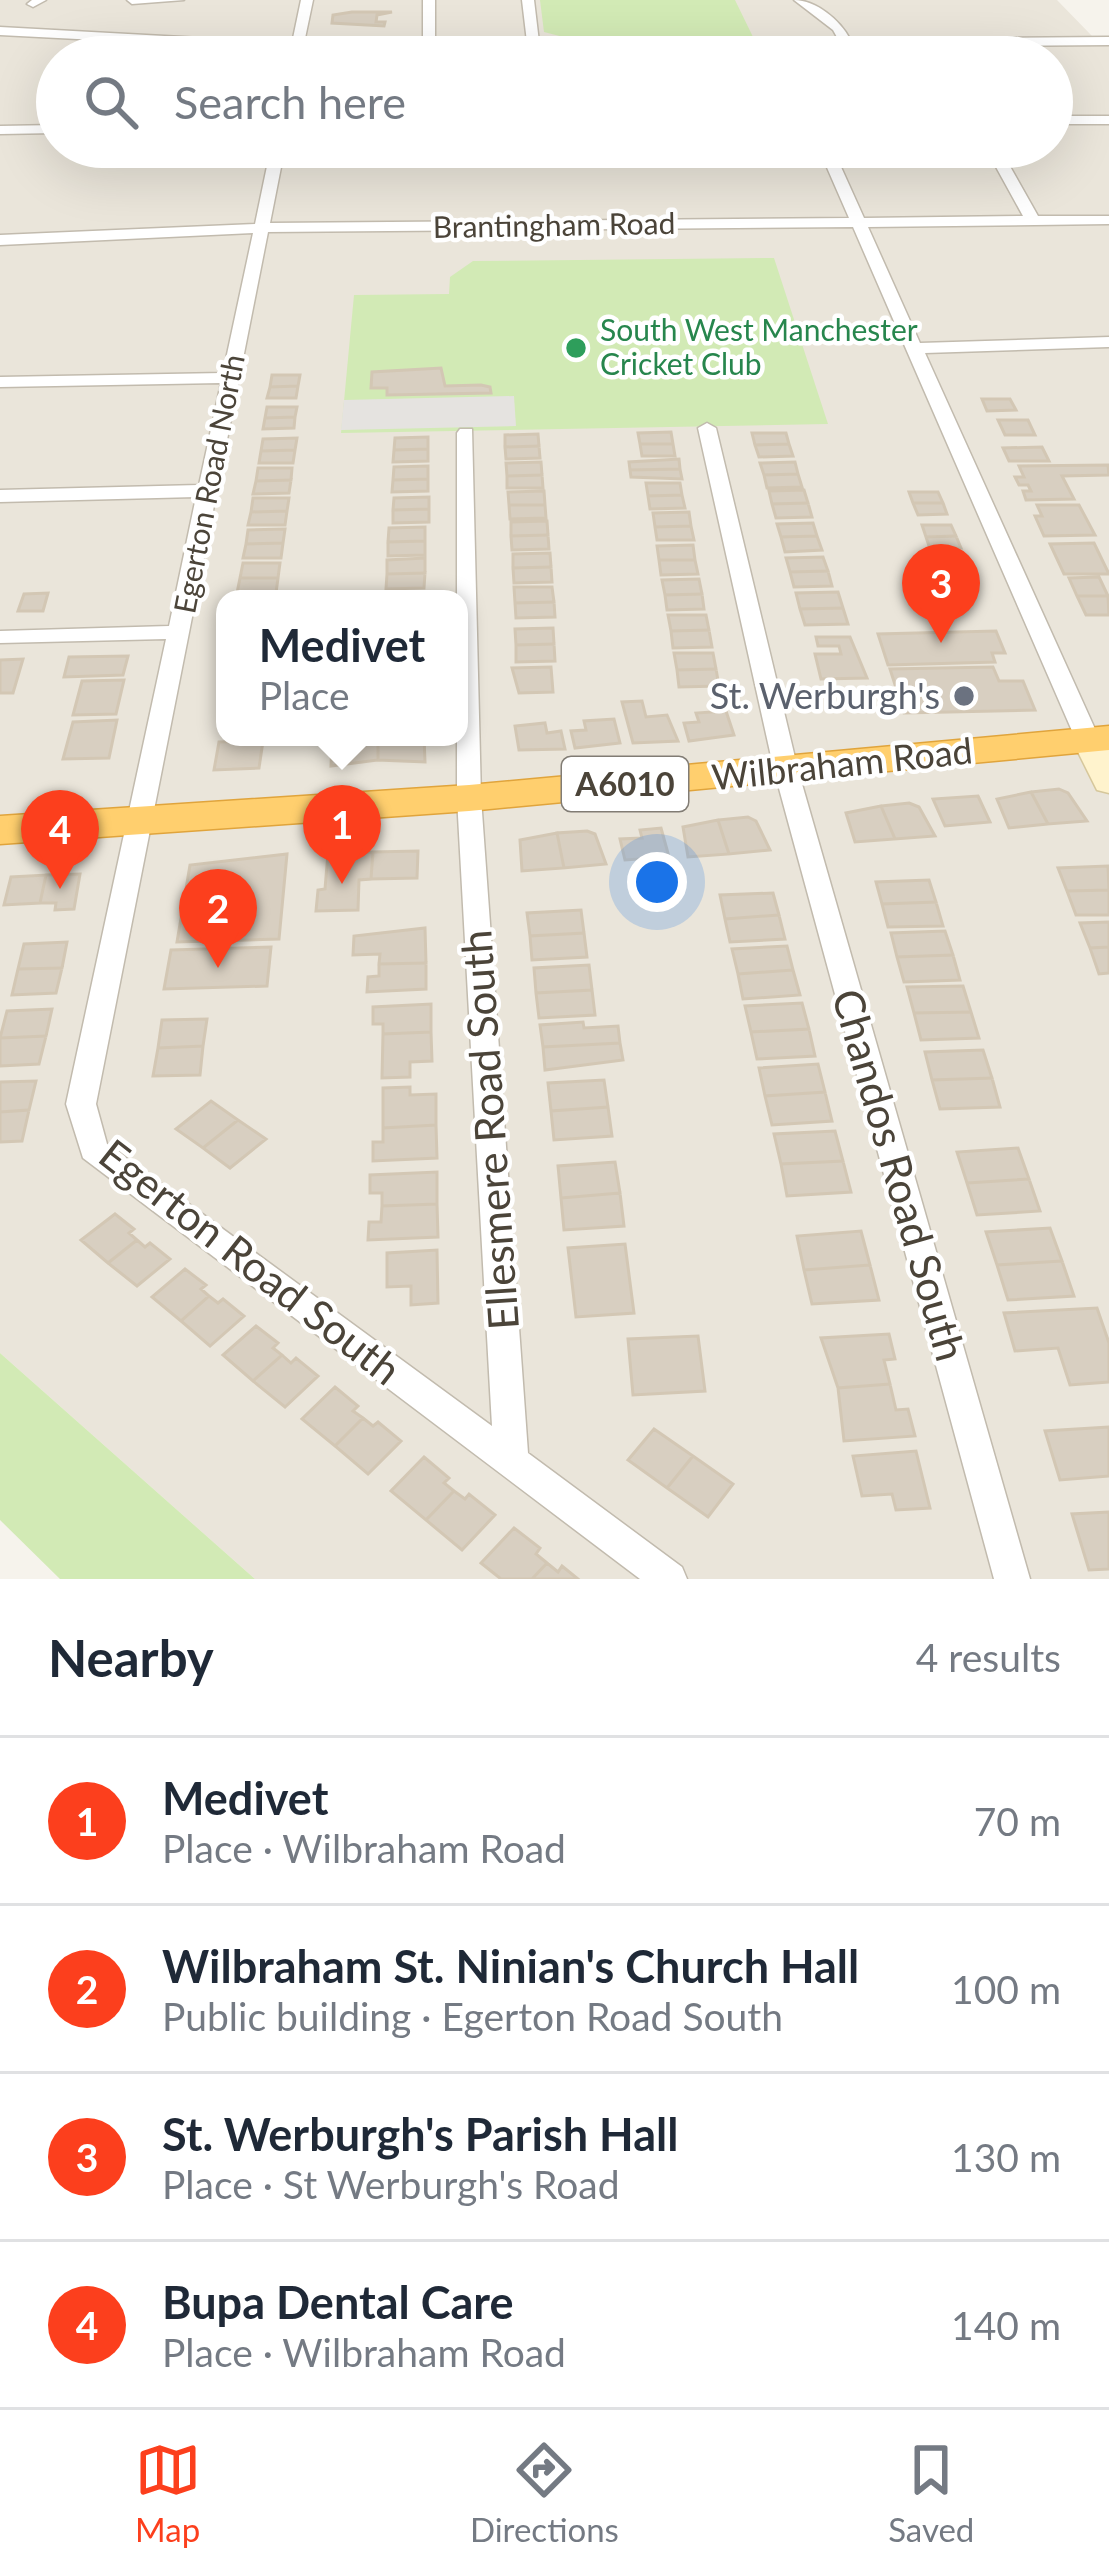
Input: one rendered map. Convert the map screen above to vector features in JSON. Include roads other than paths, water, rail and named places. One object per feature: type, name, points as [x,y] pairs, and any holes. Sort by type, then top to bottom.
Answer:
[{"type":"highway","name":"Wilbraham Road","points":[[0,830],[469,798],[1098,739]]},
{"type":"street","points":[[132,1],[178,0]]},
{"type":"street","points":[[299,36],[307,0]]},
{"type":"street","points":[[429,0],[429,36]]},
{"type":"street","points":[[528,0],[532,36]]},
{"type":"street","points":[[800,0],[842,36]]},
{"type":"street","points":[[0,32],[59,36]]},
{"type":"street","points":[[1073,43],[1107,44]]},
{"type":"street","points":[[1073,120],[1109,120]]},
{"type":"street","points":[[0,130],[36,129]]},
{"type":"street","name":"Egerton Road North","points":[[139,821],[274,168]]},
{"type":"street","points":[[835,168],[1098,739],[1109,783]]},
{"type":"street","points":[[1004,168],[1034,221]]},
{"type":"street","name":"Brantingham Road","points":[[0,239],[262,228],[1109,220]]},
{"type":"street","points":[[916,348],[1109,342]]},
{"type":"street","points":[[0,382],[232,378]]},
{"type":"street","name":"Chandos Road South","points":[[706,428],[786,770],[1012,1579]]},
{"type":"street","name":"Ellesmere Road South","points":[[466,433],[467,590]]},
{"type":"street","points":[[0,496],[209,491]]},
{"type":"street","points":[[0,637],[181,632]]},
{"type":"street","name":"Ellesmere Road South","points":[[468,676],[469,798],[511,1463]]},
{"type":"street","name":"Egerton Road South","points":[[139,821],[82,1104],[94,1150],[669,1579]]},
{"type":"place","name":"South West Manchester Cricket Club","points":[[576,348]]},
{"type":"place","name":"St. Werburgh's Parish Hall","points":[[941,643]]},
{"type":"place","name":"St. Werburgh's","points":[[964,696]]},
{"type":"place","name":"Medivet","points":[[342,884]]},
{"type":"place","name":"Bupa Dental Care","points":[[60,889]]},
{"type":"place","name":"Wilbraham St. Ninian's Church Hall","points":[[218,968]]}]
